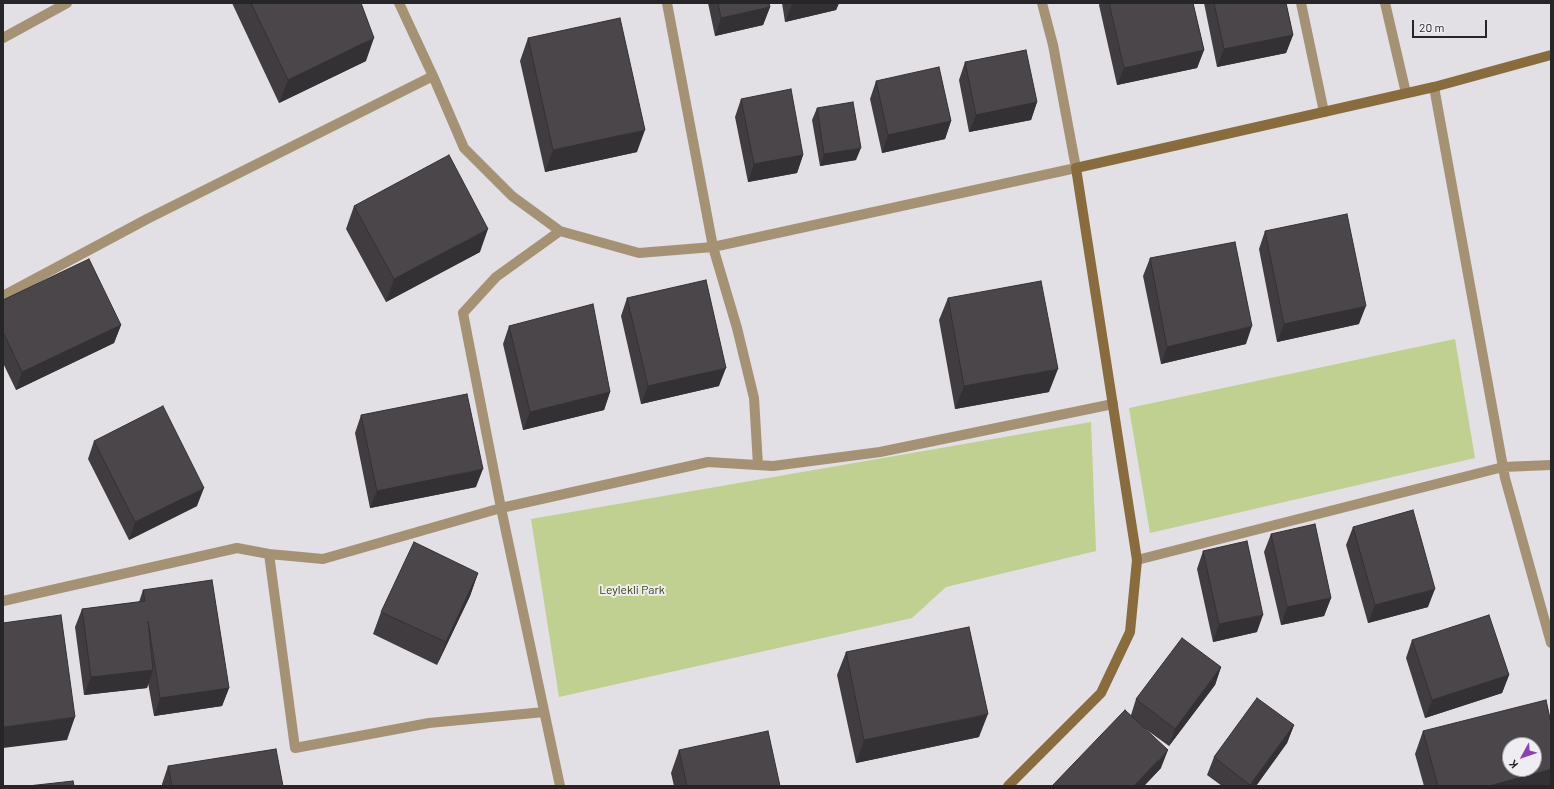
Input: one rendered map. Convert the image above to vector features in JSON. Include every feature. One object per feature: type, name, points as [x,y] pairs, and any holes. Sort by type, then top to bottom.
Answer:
[{"type":"street","points":[[3,38],[67,3]]},
{"type":"street","points":[[399,3],[464,148],[512,196],[560,232],[639,253],[713,247],[1076,168],[1434,87],[1551,55]]},
{"type":"street","points":[[667,3],[713,247],[737,328],[754,398],[758,465]]},
{"type":"street","points":[[1008,786],[1101,693],[1130,632],[1137,560],[1076,168],[1053,45],[1042,3]]},
{"type":"street","points":[[1301,3],[1324,112]]},
{"type":"street","points":[[1385,3],[1406,93]]},
{"type":"street","points":[[3,296],[147,219],[433,76]]},
{"type":"street","points":[[1434,87],[1503,467],[1551,643]]},
{"type":"street","points":[[560,232],[496,277],[463,313],[501,508],[560,786]]},
{"type":"street","points":[[3,601],[237,548],[269,554],[323,559],[501,508],[708,462],[773,466],[880,452],[1113,404]]},
{"type":"street","points":[[1137,560],[1503,467],[1551,465]]},
{"type":"street","points":[[269,554],[295,748],[429,723],[544,712]]},
{"type":"green space","points":[[1455,339],[1475,458],[1150,533],[1129,408]]},
{"type":"green space","name":"Leylekli Park","points":[[1091,422],[1096,551],[946,587],[912,618],[559,697],[531,519]]},
{"type":"building","points":[[251,3],[361,3],[374,38],[288,80]]},
{"type":"building","points":[[718,3],[769,3],[770,7],[721,18]]},
{"type":"building","points":[[1109,3],[1193,3],[1204,50],[1124,68]]},
{"type":"building","points":[[1214,3],[1286,3],[1293,35],[1224,49]]},
{"type":"building","points":[[620,18],[645,130],[553,150],[528,38]]},
{"type":"building","points":[[1026,50],[1037,102],[976,115],[965,62]]},
{"type":"building","points":[[939,67],[951,121],[888,135],[876,81]]},
{"type":"building","points":[[791,89],[803,155],[754,164],[741,99]]},
{"type":"building","points":[[853,102],[861,148],[824,154],[817,108]]},
{"type":"building","points":[[449,155],[488,229],[394,279],[354,206]]},
{"type":"building","points":[[1347,214],[1366,306],[1284,324],[1265,231]]},
{"type":"building","points":[[1235,242],[1252,326],[1167,347],[1150,258]]},
{"type":"building","points":[[89,259],[121,325],[22,372],[3,332],[3,300]]},
{"type":"building","points":[[706,280],[726,368],[648,386],[627,298]]},
{"type":"building","points":[[1041,281],[1058,369],[964,386],[948,298]]},
{"type":"building","points":[[593,304],[610,392],[530,412],[509,326]]},
{"type":"building","points":[[467,394],[483,469],[377,491],[361,415]]},
{"type":"building","points":[[163,406],[204,488],[135,522],[94,441]]},
{"type":"building","points":[[1413,510],[1435,589],[1375,605],[1353,527]]},
{"type":"building","points":[[1315,524],[1331,598],[1287,607],[1271,534]]},
{"type":"building","points":[[1247,541],[1263,615],[1219,624],[1203,551]]},
{"type":"building","points":[[414,542],[478,573],[446,642],[381,612]]},
{"type":"building","points":[[212,580],[229,688],[160,698],[148,621],[153,670],[91,677],[82,609],[145,601],[143,590]]},
{"type":"building","points":[[61,615],[75,717],[3,727],[3,623]]},
{"type":"building","points":[[1489,615],[1509,675],[1432,700],[1412,640]]},
{"type":"building","points":[[969,627],[988,714],[864,740],[846,652]]},
{"type":"building","points":[[1182,638],[1221,667],[1175,729],[1136,699]]},
{"type":"building","points":[[1257,698],[1294,725],[1250,785],[1214,757]]},
{"type":"building","points":[[1546,700],[1551,723],[1551,769],[1542,771],[1542,737],[1502,737],[1502,777],[1522,777],[1489,786],[1438,786],[1423,731]]},
{"type":"building","points":[[1125,710],[1168,750],[1134,786],[1052,786]]},
{"type":"building","points":[[768,731],[780,786],[687,786],[679,750]]},
{"type":"building","points":[[276,749],[283,786],[172,786],[168,766]]},
{"type":"building","points":[[73,781],[74,786],[28,786]]}]
